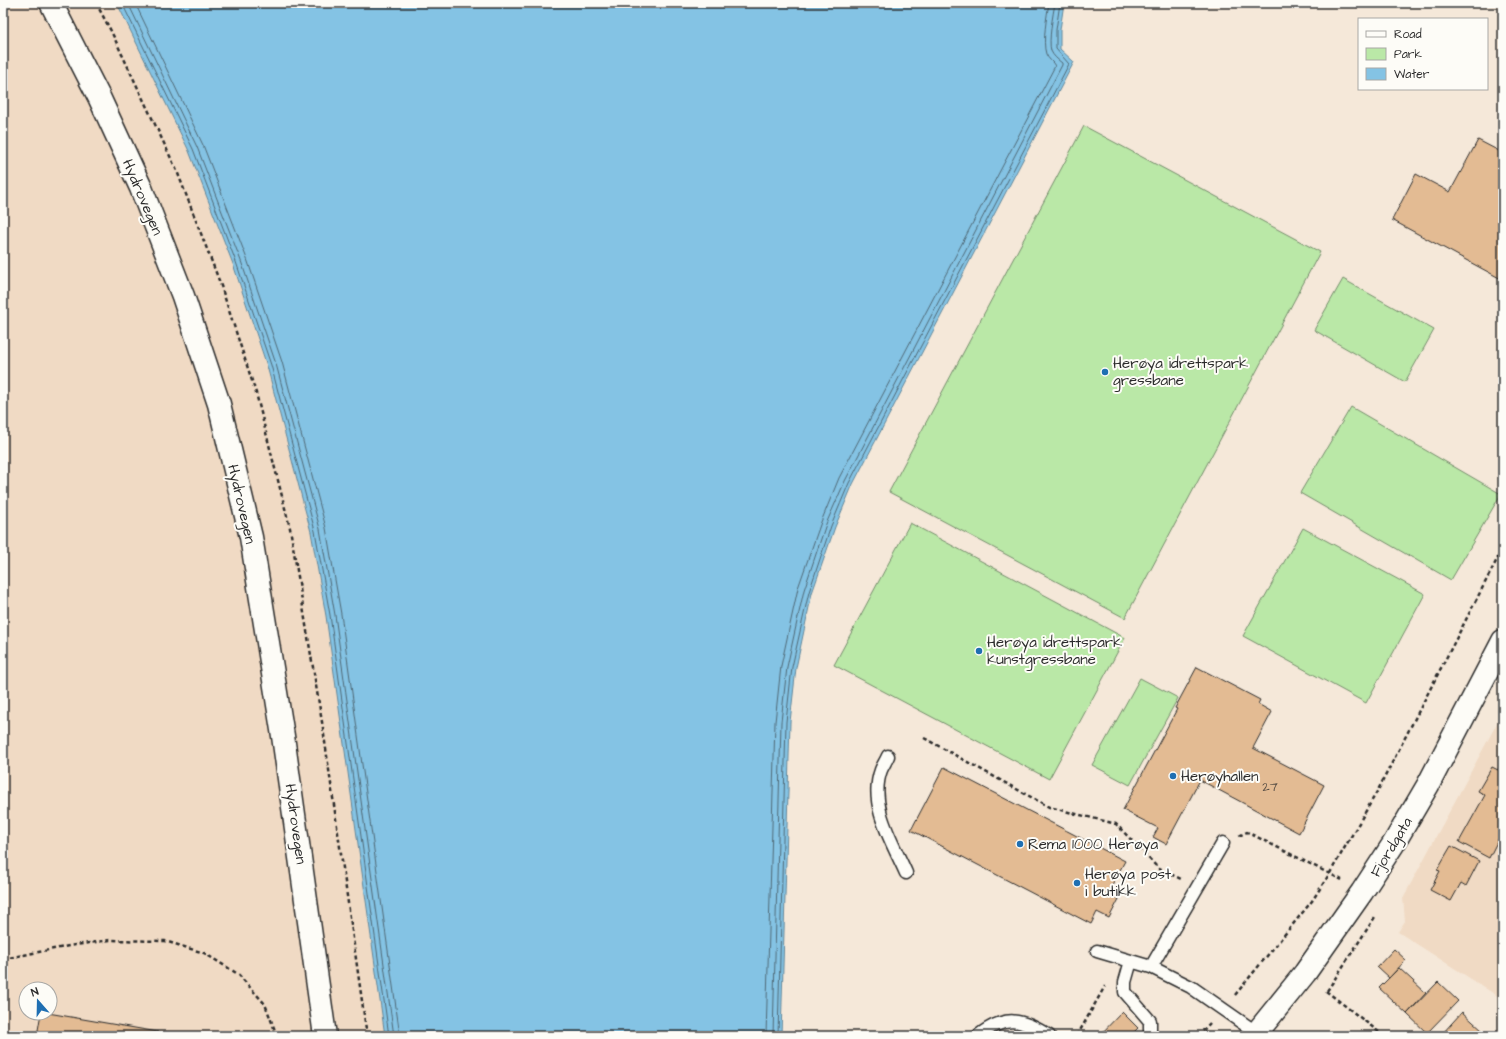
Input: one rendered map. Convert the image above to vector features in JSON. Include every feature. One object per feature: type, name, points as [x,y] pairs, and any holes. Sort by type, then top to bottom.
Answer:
[{"type":"street","name":"Hydrovegen","points":[[51,3],[99,96],[141,188],[183,296],[219,404],[252,545],[283,736],[325,1036]]},
{"type":"street","name":"Fjordgata","points":[[1255,1035],[1305,973],[1362,892],[1394,843],[1428,785],[1503,641]]},
{"type":"lane","points":[[888,756],[881,771],[877,793],[879,809],[886,830],[906,873]]},
{"type":"lane","points":[[1151,967],[1223,843]]},
{"type":"lane","points":[[1097,951],[1151,967],[1191,987],[1255,1035]]},
{"type":"lane","points":[[1126,959],[1125,992],[1150,1021],[1150,1036]]},
{"type":"lane","points":[[978,1036],[992,1026],[1001,1022],[1012,1021],[1031,1025],[1049,1036]]},
{"type":"path","points":[[1198,1036],[1223,1010],[1312,901],[1330,873],[1378,790],[1503,548]]},
{"type":"path","points":[[924,738],[1049,807],[1116,824],[1159,869],[1198,886]]},
{"type":"path","points":[[1223,843],[1247,832],[1344,881]]},
{"type":"path","points":[[1327,991],[1378,912]]},
{"type":"path","points":[[3,959],[69,946],[110,940],[165,941],[204,953],[238,974],[265,1004],[277,1036]]},
{"type":"path","points":[[1077,1036],[1126,959]]},
{"type":"path","points":[[1305,973],[1384,1036]]},
{"type":"shaded area","points":[[3,3],[117,3],[189,151],[233,264],[267,366],[311,532],[326,616],[385,1036],[3,1036]]},
{"type":"shaded area","points":[[1503,712],[1503,990],[1499,997],[1398,932],[1405,921],[1403,898]]},
{"type":"green space","name":"Herøya idrettspark gressbane","points":[[1084,126],[1320,252],[1125,618],[889,492]]},
{"type":"green space","points":[[1343,279],[1434,330],[1405,382],[1314,330]]},
{"type":"green space","points":[[1351,407],[1501,494],[1451,580],[1300,493]]},
{"type":"green space","name":"Herøya idrettspark kunstgressbane","points":[[910,523],[1125,638],[1049,779],[834,665]]},
{"type":"green space","points":[[1303,528],[1425,594],[1366,703],[1243,636]]},
{"type":"green space","points":[[1140,678],[1178,698],[1130,785],[1092,765]]},
{"type":"water","points":[[117,3],[1064,3],[1060,30],[1060,49],[1074,62],[853,484],[835,527],[812,593],[796,668],[790,722],[781,1036],[385,1036],[326,616],[311,532],[267,366],[233,264],[189,151]]},
{"type":"building","points":[[1478,140],[1503,153],[1503,280],[1392,220],[1416,174],[1450,192]]},
{"type":"building","points":[[1197,667],[1260,700],[1258,704],[1272,712],[1253,748],[1324,785],[1299,833],[1200,780],[1166,844],[1153,837],[1158,828],[1123,810],[1177,709],[1175,708]]},
{"type":"building","points":[[1503,761],[1503,830],[1489,858],[1459,842],[1485,795],[1478,791],[1492,767],[1498,770]]},
{"type":"building","points":[[944,767],[1125,861],[1107,894],[1119,899],[1109,918],[1097,912],[1091,924],[911,830]]},
{"type":"building","points":[[1451,846],[1479,861],[1466,886],[1461,883],[1451,901],[1430,890],[1440,871],[1437,870]]},
{"type":"building","points":[[1394,949],[1406,960],[1389,978],[1377,967]]},
{"type":"building","points":[[1399,968],[1426,993],[1407,1014],[1379,988]]},
{"type":"building","points":[[1438,982],[1458,1001],[1427,1033],[1407,1014]]},
{"type":"building","points":[[1122,1012],[1138,1028],[1130,1036],[1099,1036]]},
{"type":"building","points":[[1462,1012],[1483,1031],[1479,1036],[1444,1036],[1442,1034]]},
{"type":"building","points":[[58,1015],[158,1032],[157,1036],[37,1036],[40,1021],[58,1021]]},
{"type":"place","name":"Herøya idrettspark gressbane","points":[[1105,372]]},
{"type":"place","name":"Herøya idrettspark kunstgressbane","points":[[979,651]]},
{"type":"place","name":"Herøyhallen","points":[[1173,776]]},
{"type":"place","name":"Rema 1000 Herøya","points":[[1020,844]]},
{"type":"place","name":"Herøya post i butikk","points":[[1077,883]]}]
